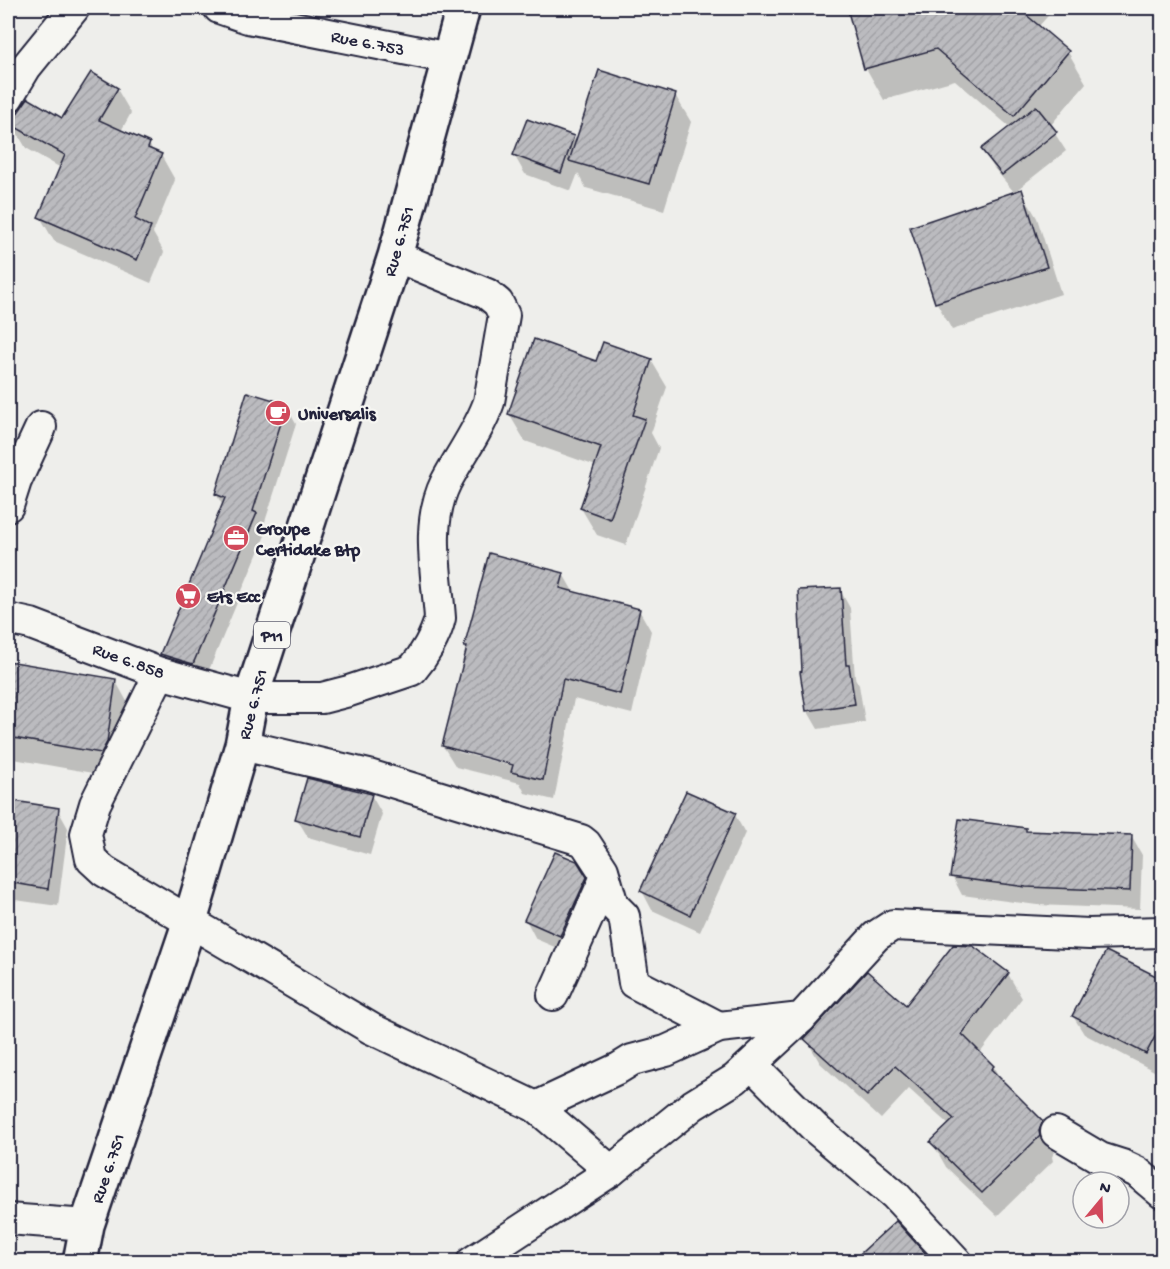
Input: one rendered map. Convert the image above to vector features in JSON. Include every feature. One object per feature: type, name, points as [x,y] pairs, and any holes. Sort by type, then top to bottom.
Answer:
[{"type":"main road","name":"Rue 6.751","points":[[80,1262],[87,1225],[190,921],[242,744],[251,698],[395,256],[463,8]]},
{"type":"street","points":[[8,97],[26,67],[74,8]]},
{"type":"street","name":"Rue 6.753","points":[[219,8],[248,18],[448,58]]},
{"type":"street","name":"Rue 6.858","points":[[8,619],[31,624],[160,673],[251,698],[322,698],[412,670],[419,663],[438,628],[440,618],[434,520],[439,498],[446,481],[485,415],[504,315],[498,303],[487,294],[395,256]]},
{"type":"street","points":[[8,506],[16,481],[41,427]]},
{"type":"street","points":[[160,673],[95,804],[86,834],[91,859],[104,872],[372,1029],[536,1107],[611,1171]]},
{"type":"street","points":[[242,744],[369,775],[581,840],[603,870],[613,905],[624,916],[634,983],[720,1027]]},
{"type":"street","points":[[553,995],[605,879]]},
{"type":"street","points":[[472,1262],[611,1171],[693,1105],[735,1079],[801,1018],[876,936],[893,925],[1089,934],[1162,932]]},
{"type":"street","points":[[536,1107],[632,1060],[666,1051],[720,1027],[801,1018]]},
{"type":"street","points":[[752,1065],[816,1129],[895,1195],[957,1262]]},
{"type":"street","points":[[1056,1132],[1100,1158],[1137,1172],[1162,1194]]},
{"type":"street","points":[[8,1219],[87,1225]]},
{"type":"building","points":[[847,8],[1018,8],[1069,51],[1014,116],[936,49],[864,69]]},
{"type":"building","points":[[599,70],[676,94],[649,184],[569,161]]},
{"type":"building","points":[[91,72],[118,88],[99,120],[150,143],[148,148],[162,154],[135,219],[151,227],[137,260],[38,217],[65,155],[10,124],[28,98],[62,118]]},
{"type":"building","points":[[1036,106],[1057,132],[1002,175],[981,149]]},
{"type":"building","points":[[527,119],[574,136],[561,173],[513,155]]},
{"type":"building","points":[[1022,189],[1047,267],[935,303],[910,227]]},
{"type":"building","points":[[534,339],[596,361],[603,342],[652,359],[633,415],[645,419],[610,519],[580,508],[601,447],[508,414]]},
{"type":"building","points":[[247,392],[287,404],[253,511],[257,513],[193,664],[160,654],[225,498],[215,494]]},
{"type":"building","points":[[489,553],[564,573],[560,588],[640,609],[620,694],[563,679],[543,780],[511,772],[513,765],[442,746],[467,647],[464,647]]},
{"type":"building","points":[[841,588],[846,665],[849,665],[855,704],[806,711],[800,672],[802,671],[798,590]]},
{"type":"building","points":[[8,661],[116,679],[107,742],[101,753],[8,737]]},
{"type":"building","points":[[307,778],[372,794],[360,837],[295,819]]},
{"type":"building","points":[[686,791],[736,813],[690,915],[640,891]]},
{"type":"building","points":[[8,800],[59,808],[48,889],[8,882]]},
{"type":"building","points":[[959,819],[1026,828],[1026,831],[1132,835],[1130,891],[1026,887],[950,877]]},
{"type":"building","points":[[555,852],[577,861],[587,877],[560,936],[524,920]]},
{"type":"building","points":[[953,945],[973,946],[1009,973],[962,1034],[994,1066],[991,1069],[1043,1121],[1039,1131],[1040,1136],[982,1193],[930,1142],[954,1119],[895,1066],[867,1096],[804,1039],[867,971],[906,1005]]},
{"type":"building","points":[[1106,951],[1162,979],[1162,1023],[1146,1054],[1072,1016]]},
{"type":"building","points":[[896,1221],[933,1262],[851,1262]]},
{"type":"place","name":"Universalis","points":[[278,413]]},
{"type":"place","name":"Groupe Certidake Btp","points":[[236,538]]},
{"type":"place","name":"Ets Ecc","points":[[188,596]]}]
